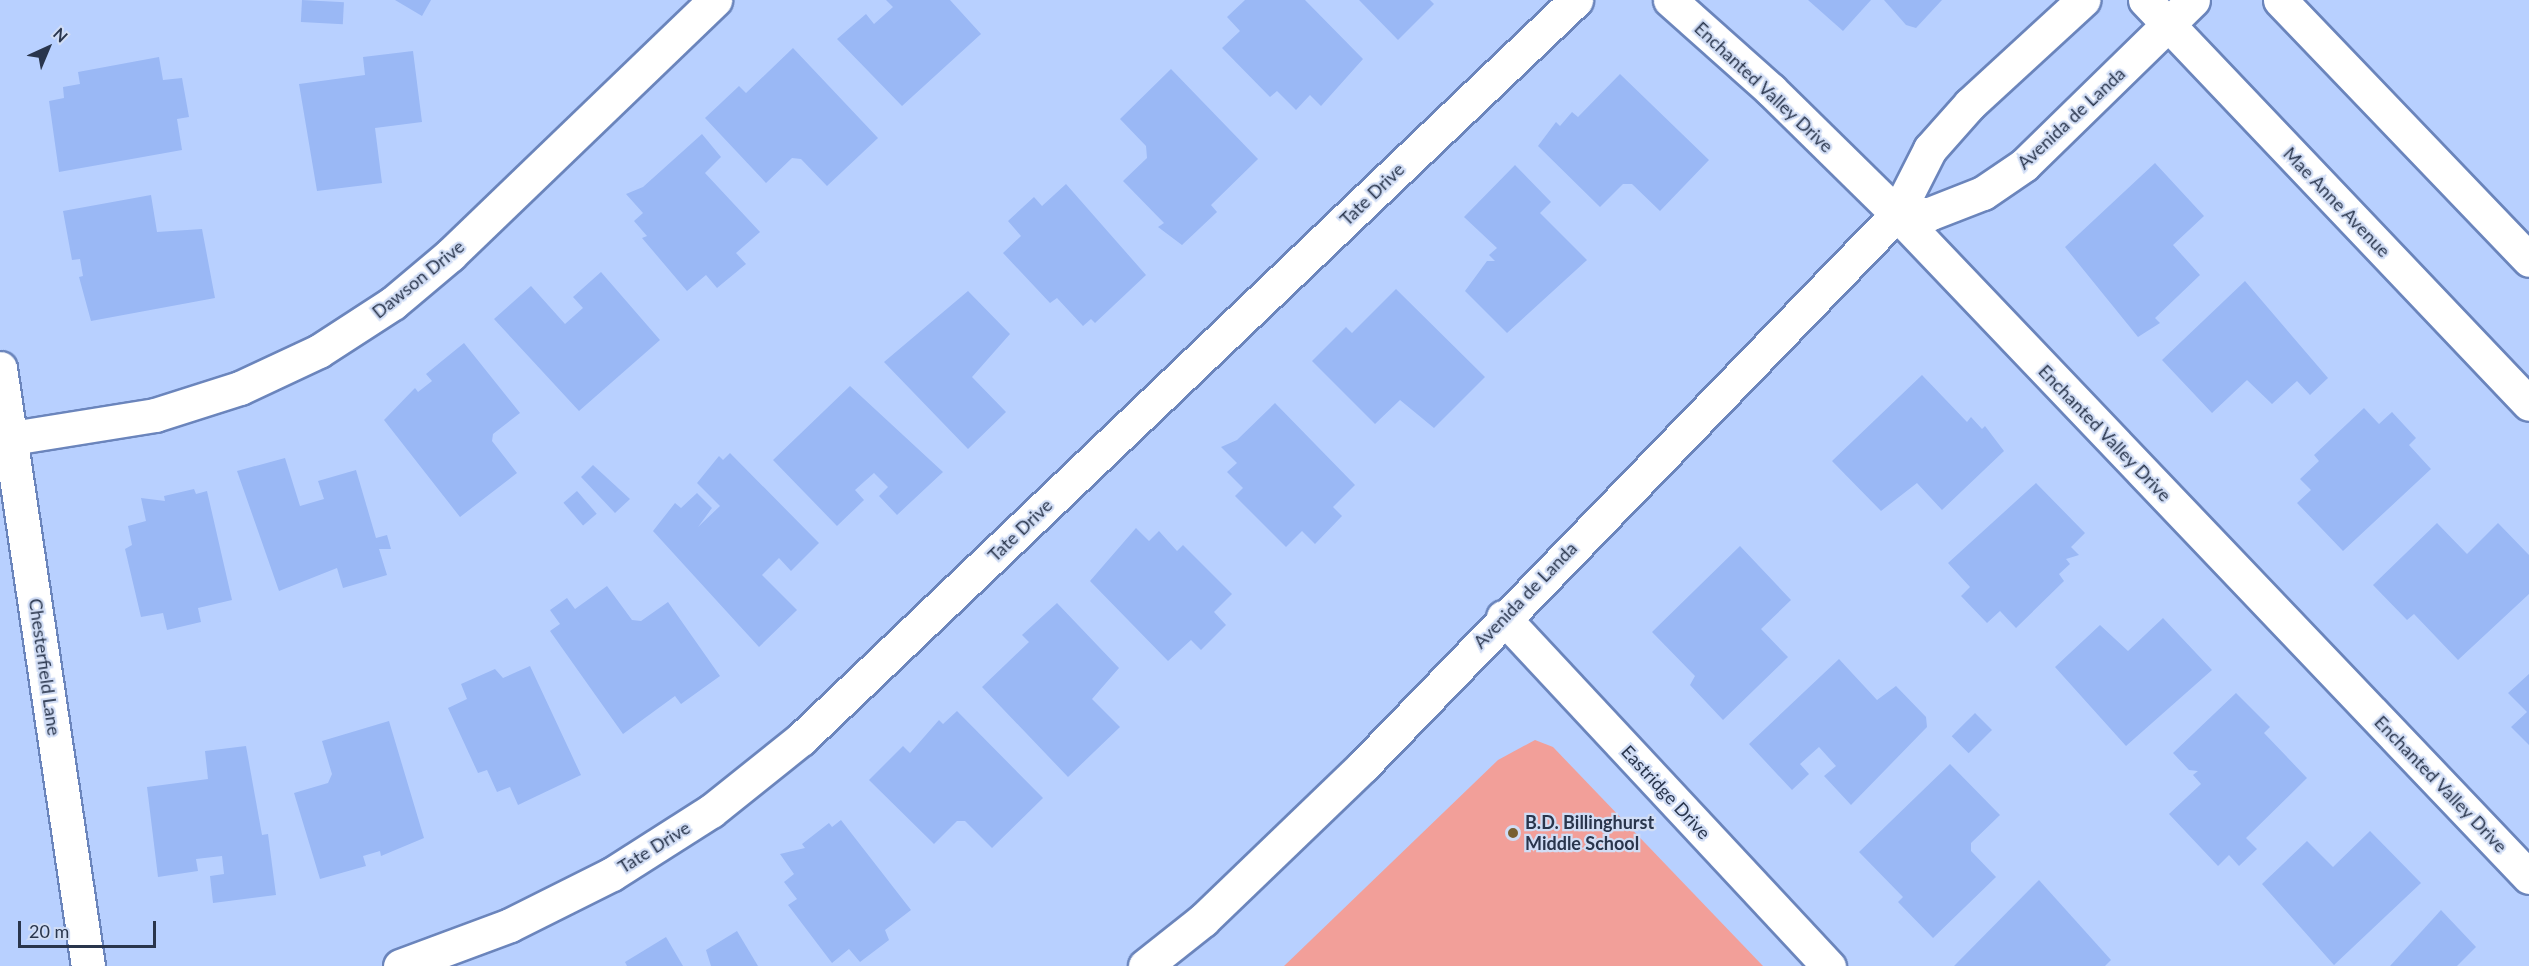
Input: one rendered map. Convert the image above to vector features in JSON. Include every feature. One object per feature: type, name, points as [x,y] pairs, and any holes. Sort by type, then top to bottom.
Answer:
[{"type":"street","name":"Dawson Drive","points":[[12,438],[155,415],[240,388],[318,351],[393,303],[450,255],[715,0]]},
{"type":"street","name":"Tate Drive","points":[[400,966],[510,925],[612,874],[711,811],[801,739],[1576,0]]},
{"type":"street","name":"Enchanted Valley Drive","points":[[1670,0],[1771,90],[1897,214],[2529,877]]},
{"type":"street","name":"Avenida de Landa","points":[[1145,966],[1203,920],[1363,766],[1503,617],[1897,214],[1930,149],[1970,104],[2083,0]]},
{"type":"street","name":"Mae Anne Avenue","points":[[2145,0],[2529,404]]},
{"type":"street","name":"Avenida de Landa","points":[[1897,214],[1929,214],[1983,193],[2024,165],[2193,0]]},
{"type":"street","points":[[2280,0],[2529,260]]},
{"type":"street","name":"Chesterfield Lane","points":[[0,368],[88,966]]},
{"type":"street","name":"Eastridge Drive","points":[[1503,617],[1829,966]]},
{"type":"shaded area","name":"B.D. Billinghurst Middle School","points":[[1535,740],[1553,747],[1763,966],[1284,966],[1498,760]]},
{"type":"building","points":[[302,0],[344,2],[343,24],[301,22]]},
{"type":"building","points":[[395,0],[431,0],[422,16]]},
{"type":"building","points":[[886,0],[950,0],[981,34],[902,106],[837,39],[866,14],[874,24],[893,7]]},
{"type":"building","points":[[1245,0],[1305,0],[1363,59],[1321,106],[1310,95],[1296,110],[1277,91],[1270,97],[1222,48],[1240,31],[1227,17]]},
{"type":"building","points":[[1359,0],[1430,0],[1434,4],[1398,40]]},
{"type":"building","points":[[1808,0],[1871,0],[1843,31]]},
{"type":"building","points":[[1884,0],[1942,0],[1916,28],[1906,25]]},
{"type":"building","points":[[793,48],[878,138],[827,186],[801,159],[792,158],[766,183],[705,118],[739,86],[746,93]]},
{"type":"building","points":[[413,51],[422,122],[375,128],[382,183],[317,191],[299,84],[365,75],[363,57]]},
{"type":"building","points":[[159,57],[163,80],[182,78],[189,117],[177,119],[182,150],[59,172],[49,101],[64,98],[63,87],[80,84],[78,72]]},
{"type":"building","points":[[1171,69],[1258,159],[1211,205],[1217,212],[1182,245],[1158,227],[1164,223],[1123,181],[1147,158],[1146,146],[1120,119]]},
{"type":"building","points":[[1620,74],[1709,160],[1660,211],[1632,184],[1623,184],[1600,207],[1538,146],[1556,122],[1560,126],[1572,112],[1578,117]]},
{"type":"building","points":[[702,134],[721,157],[705,173],[760,232],[736,253],[746,264],[717,288],[706,275],[687,291],[642,238],[647,236],[634,221],[643,213],[626,194],[643,187]]},
{"type":"building","points":[[2155,163],[2204,216],[2173,245],[2200,275],[2155,318],[2160,323],[2138,337],[2065,247]]},
{"type":"building","points":[[1515,165],[1551,202],[1540,213],[1587,260],[1507,333],[1465,291],[1487,261],[1495,261],[1489,255],[1497,248],[1464,217]]},
{"type":"building","points":[[1066,184],[1146,275],[1095,323],[1091,319],[1083,326],[1057,298],[1050,303],[1003,253],[1021,236],[1008,221],[1034,197],[1042,206]]},
{"type":"building","points":[[151,195],[157,232],[202,229],[215,298],[91,321],[79,277],[83,276],[80,259],[72,260],[63,211]]},
{"type":"building","points":[[601,272],[660,340],[579,411],[494,319],[531,286],[565,324],[583,308],[573,297]]},
{"type":"building","points":[[2245,281],[2328,378],[2310,395],[2297,381],[2272,404],[2247,380],[2212,413],[2162,360]]},
{"type":"building","points":[[1396,289],[1485,377],[1434,428],[1400,400],[1375,424],[1312,361],[1346,327],[1352,333]]},
{"type":"building","points":[[968,291],[1010,334],[972,377],[1006,412],[968,449],[884,362]]},
{"type":"building","points":[[464,343],[520,413],[493,434],[492,441],[517,473],[460,517],[384,420],[415,388],[418,392],[432,381],[426,374]]},
{"type":"building","points":[[1922,375],[1967,422],[1971,417],[1982,429],[1985,426],[2004,451],[1942,510],[1917,483],[1881,511],[1832,461]]},
{"type":"building","points":[[850,386],[943,472],[897,515],[879,496],[888,487],[874,473],[855,490],[864,500],[837,526],[773,460]]},
{"type":"building","points":[[1275,403],[1355,485],[1333,507],[1342,516],[1315,544],[1302,531],[1286,547],[1235,496],[1243,488],[1227,472],[1237,463],[1221,447],[1237,440]]},
{"type":"building","points":[[2364,408],[2379,424],[2392,412],[2416,438],[2409,445],[2431,469],[2343,551],[2297,503],[2311,490],[2300,479],[2319,461],[2314,455]]},
{"type":"building","points":[[730,453],[819,543],[791,571],[779,558],[762,575],[797,610],[759,647],[653,531],[675,503],[681,508],[697,493],[712,508],[698,527],[720,506],[697,483],[719,456],[723,460]]},
{"type":"building","points":[[285,458],[300,506],[324,499],[318,481],[356,470],[376,538],[387,535],[391,549],[379,549],[387,575],[343,588],[337,568],[279,591],[237,471]]},
{"type":"building","points":[[593,465],[630,499],[615,513],[581,477]]},
{"type":"building","points":[[2036,483],[2085,533],[2071,547],[2079,555],[2066,559],[2070,564],[2059,574],[2064,581],[2016,628],[2000,611],[1987,623],[1961,596],[1970,587],[1948,563]]},
{"type":"building","points":[[194,489],[196,494],[207,491],[232,600],[198,608],[201,622],[167,630],[163,613],[141,617],[125,549],[132,545],[128,526],[146,521],[141,498],[165,501],[164,496]]},
{"type":"building","points":[[577,491],[597,514],[583,525],[563,503]]},
{"type":"building","points":[[2437,523],[2467,554],[2498,523],[2529,555],[2529,594],[2458,660],[2414,614],[2407,620],[2373,585]]},
{"type":"building","points":[[1136,528],[1149,541],[1159,531],[1177,551],[1183,545],[1232,594],[1214,612],[1226,625],[1201,650],[1191,640],[1168,661],[1090,581]]},
{"type":"building","points":[[1740,546],[1791,600],[1761,629],[1788,657],[1723,720],[1690,685],[1695,676],[1652,632]]},
{"type":"building","points":[[607,586],[632,620],[641,621],[668,602],[720,676],[681,704],[675,696],[623,734],[550,631],[560,624],[550,610],[567,598],[575,609]]},
{"type":"building","points":[[1057,603],[1119,668],[1092,699],[1120,727],[1068,777],[982,687],[1029,642],[1022,635]]},
{"type":"building","points":[[2163,618],[2212,670],[2126,746],[2055,667],[2100,625],[2128,651]]},
{"type":"building","points":[[1839,659],[1877,700],[1896,686],[1926,717],[1927,727],[1851,805],[1824,776],[1836,766],[1819,747],[1800,764],[1809,774],[1792,790],[1749,744]]},
{"type":"building","points":[[530,666],[581,775],[518,805],[510,787],[497,792],[487,770],[478,773],[448,708],[467,699],[461,684],[495,669],[503,678]]},
{"type":"building","points":[[2529,674],[2529,745],[2511,727],[2527,712],[2508,693]]},
{"type":"building","points":[[2236,693],[2270,727],[2264,733],[2307,778],[2246,838],[2257,849],[2239,866],[2229,855],[2218,866],[2169,814],[2201,784],[2193,775],[2198,771],[2189,770],[2173,753]]},
{"type":"building","points":[[957,711],[1043,798],[992,848],[965,821],[957,821],[934,844],[869,780],[903,746],[910,753],[939,720],[943,724]]},
{"type":"building","points":[[1975,713],[1992,730],[1969,753],[1952,736]]},
{"type":"building","points":[[389,721],[424,838],[381,856],[380,851],[363,856],[366,866],[320,879],[294,793],[328,783],[332,774],[322,741]]},
{"type":"building","points":[[246,746],[262,835],[268,834],[276,895],[213,903],[210,876],[224,874],[222,856],[196,859],[198,871],[158,877],[147,787],[208,779],[205,751]]},
{"type":"building","points":[[1950,764],[2000,815],[1971,843],[1971,851],[1996,877],[1933,938],[1898,902],[1903,897],[1859,852]]},
{"type":"building","points":[[841,820],[911,910],[885,930],[889,940],[860,962],[849,949],[832,963],[788,905],[797,899],[784,882],[794,874],[780,854],[805,848],[802,844],[829,823],[832,827]]},
{"type":"building","points":[[2370,831],[2421,883],[2334,965],[2262,884],[2307,841],[2333,867]]},
{"type":"building","points":[[2039,880],[2111,960],[2105,966],[1954,966]]},
{"type":"building","points":[[2441,910],[2476,947],[2457,966],[2390,966]]},
{"type":"building","points":[[737,931],[758,966],[711,966],[706,950]]},
{"type":"building","points":[[666,937],[683,966],[627,966],[625,962]]},
{"type":"place","name":"B.D. Billinghurst Middle School","points":[[1513,833]]}]
